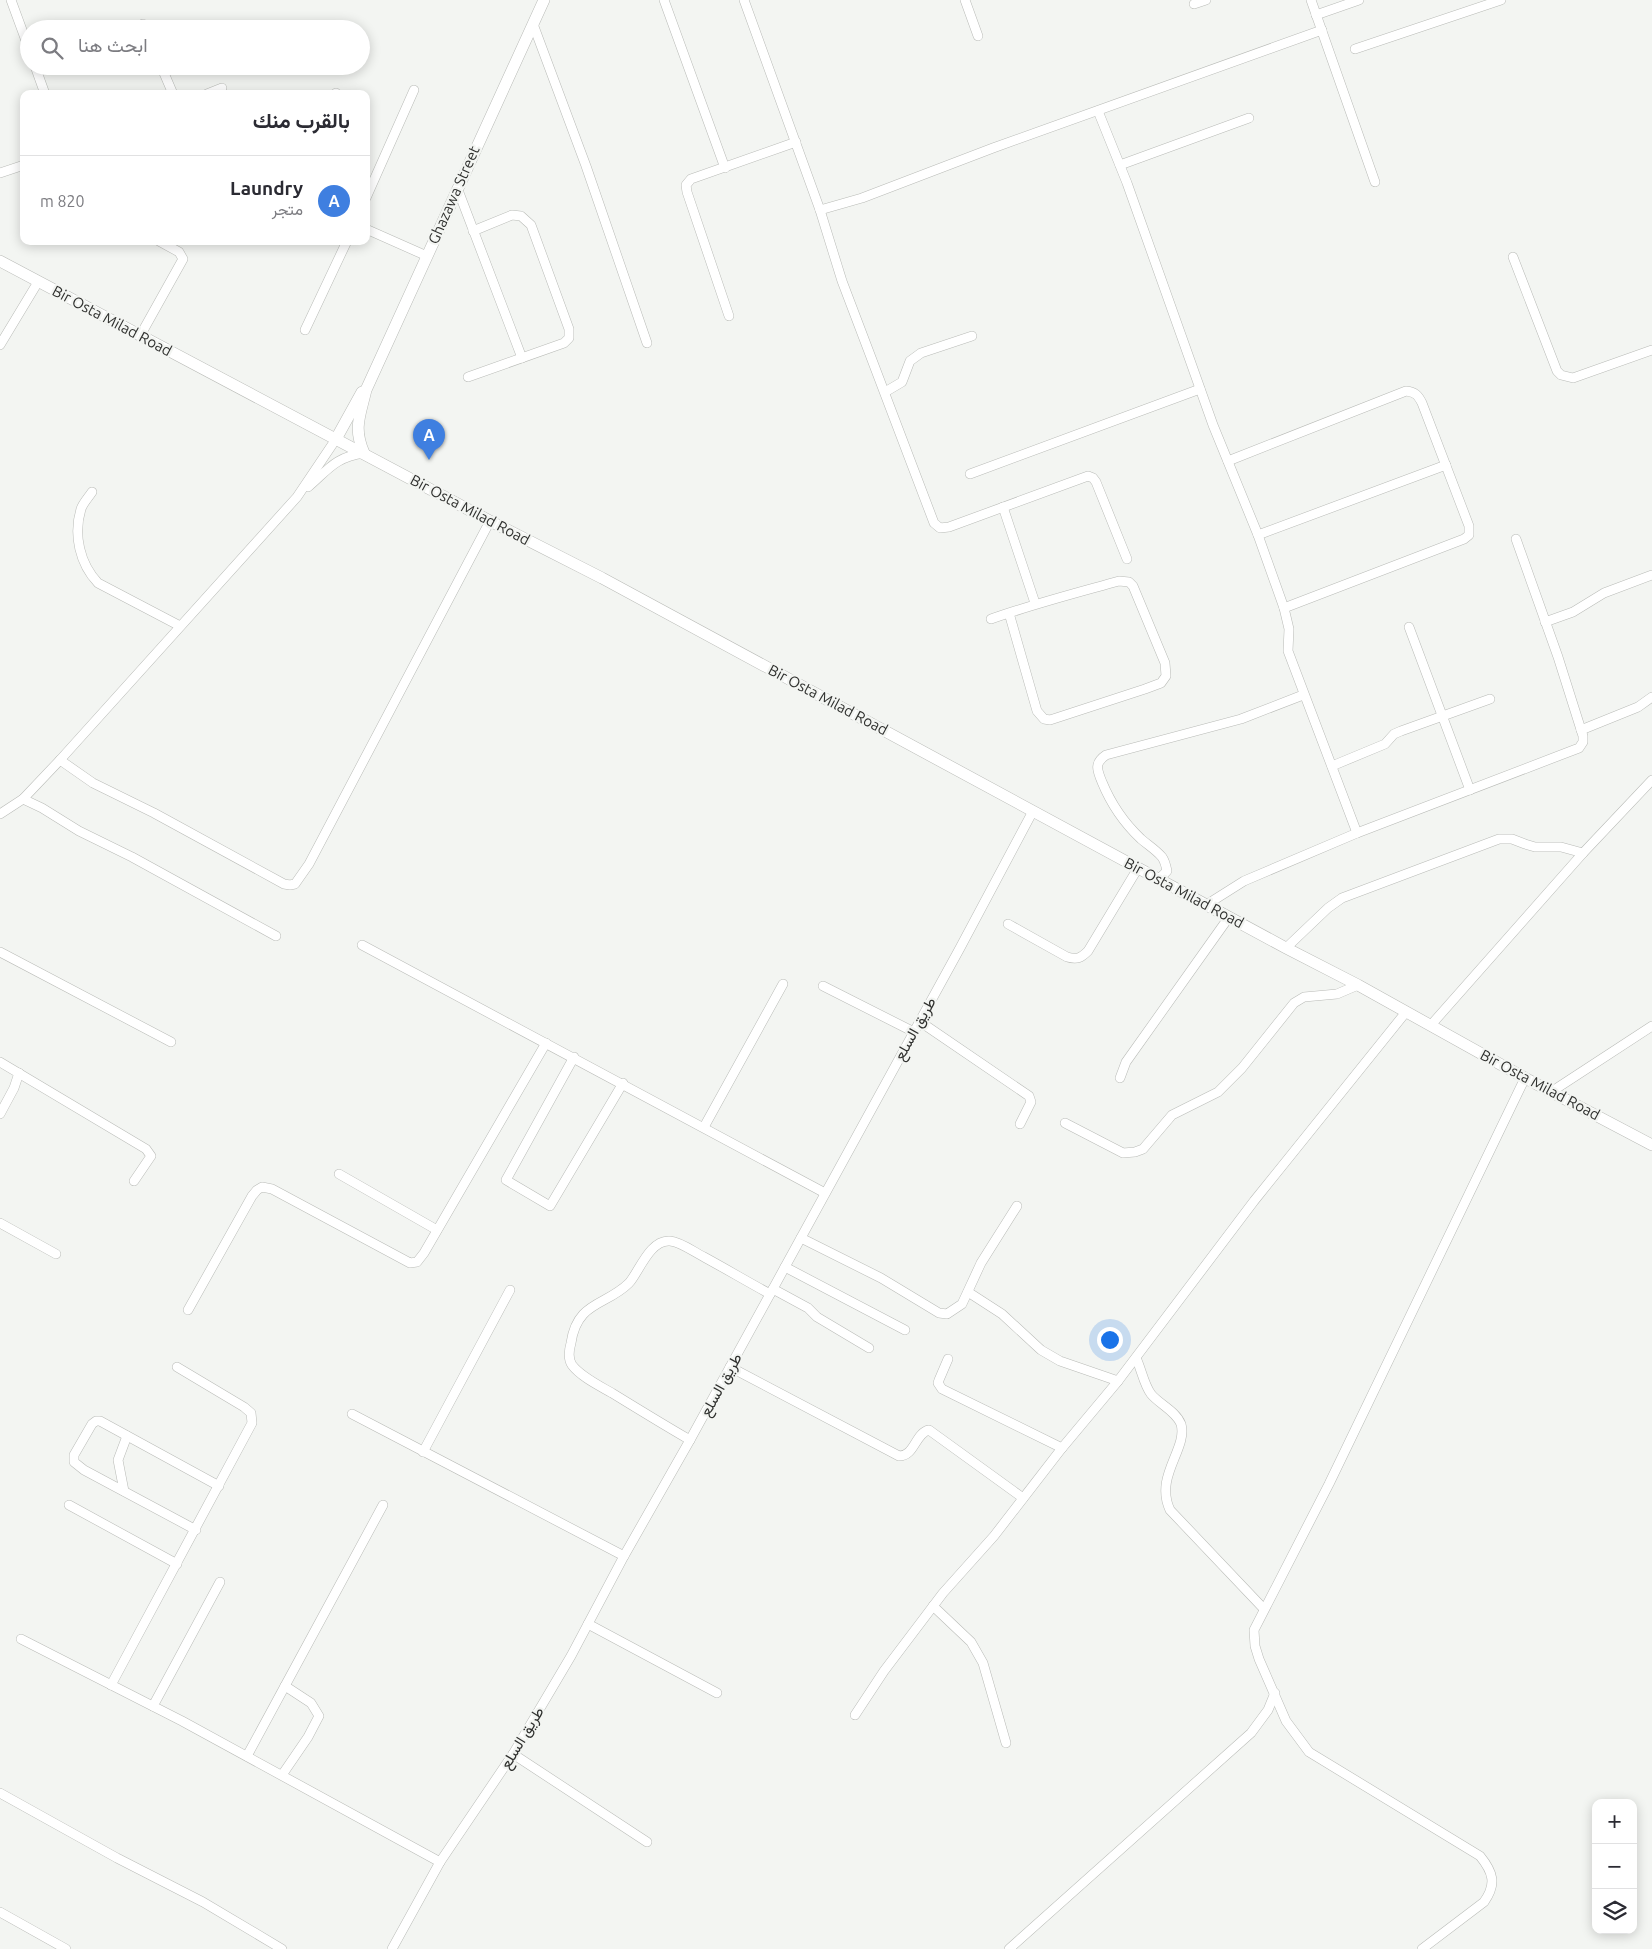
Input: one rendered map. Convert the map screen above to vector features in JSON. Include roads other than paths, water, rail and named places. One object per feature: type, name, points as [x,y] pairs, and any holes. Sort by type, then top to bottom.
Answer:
[{"type":"main road","name":"Ghazawa Street","points":[[366,390],[544,0]]},
{"type":"main road","name":"Bir Osta Milad Road","points":[[0,261],[490,521],[602,578],[1206,905],[1358,985],[1524,1078],[1652,1145]]},
{"type":"main road","points":[[336,439],[360,393],[366,390]]},
{"type":"main road","points":[[364,453],[359,442],[357,430],[366,390]]},
{"type":"street","points":[[11,0],[20,24]]},
{"type":"street","points":[[664,0],[724,168]]},
{"type":"street","points":[[744,0],[820,210],[842,281],[886,392],[934,524],[940,528],[949,527],[1088,476],[1093,478],[1127,559]]},
{"type":"street","points":[[965,0],[978,36]]},
{"type":"street","points":[[1194,4],[1206,0]]},
{"type":"street","points":[[1311,0],[1375,182]]},
{"type":"street","points":[[1316,15],[1359,0]]},
{"type":"street","points":[[1356,49],[1501,0]]},
{"type":"street","points":[[533,24],[586,166],[647,343]]},
{"type":"street","points":[[820,210],[862,198],[1322,30]]},
{"type":"street","points":[[38,75],[44,90]]},
{"type":"street","points":[[165,75],[171,90]]},
{"type":"street","points":[[217,90],[222,88]]},
{"type":"street","points":[[370,189],[414,90]]},
{"type":"street","points":[[1098,111],[1120,165],[1200,389],[1258,534],[1284,608],[1288,629],[1288,651],[1303,695],[1357,832]]},
{"type":"street","points":[[1120,165],[1249,118]]},
{"type":"street","points":[[729,316],[686,192],[686,185],[691,179],[796,142]]},
{"type":"street","points":[[0,173],[20,167]]},
{"type":"street","points":[[458,190],[522,358]]},
{"type":"street","points":[[468,377],[564,343],[569,338],[569,329],[531,225],[521,216],[512,215],[473,231]]},
{"type":"street","points":[[370,230],[426,256]]},
{"type":"street","points":[[140,336],[183,259],[179,252],[166,245]]},
{"type":"street","points":[[305,330],[345,245]]},
{"type":"street","points":[[1513,257],[1557,371],[1561,375],[1573,378],[1652,350]]},
{"type":"street","points":[[0,345],[38,282]]},
{"type":"street","points":[[886,392],[902,382],[910,361],[921,353],[972,336]]},
{"type":"street","points":[[970,474],[1200,389]]},
{"type":"street","points":[[1228,461],[1406,391],[1413,392],[1418,395],[1469,526],[1469,535],[1464,539],[1284,608]]},
{"type":"street","points":[[297,497],[336,439]]},
{"type":"street","points":[[0,814],[23,799],[60,760],[297,497],[340,459],[364,453]]},
{"type":"street","points":[[1258,534],[1446,466]]},
{"type":"street","points":[[92,492],[81,508],[78,532],[81,553],[89,574],[98,583],[180,626]]},
{"type":"street","points":[[1003,507],[1035,604]]},
{"type":"street","points":[[60,760],[93,783],[154,813],[284,884],[290,886],[295,884],[309,864],[490,521]]},
{"type":"street","points":[[1206,905],[1244,881],[1357,832],[1579,748],[1583,742],[1581,730],[1516,539]]},
{"type":"street","points":[[1545,622],[1573,612],[1604,593],[1652,576]]},
{"type":"street","points":[[990,619],[1035,604],[1119,581],[1129,582],[1133,586],[1165,663],[1166,676],[1161,683],[1145,689],[1050,720],[1044,719],[1037,712],[1009,613]]},
{"type":"street","points":[[1409,628],[1470,790]]},
{"type":"street","points":[[1159,879],[1167,871],[1166,864],[1124,822],[1108,798],[1097,770],[1097,764],[1100,759],[1106,755],[1241,719],[1303,695]]},
{"type":"street","points":[[1581,730],[1638,707],[1652,697]]},
{"type":"street","points":[[1332,766],[1385,744],[1394,734],[1401,731],[1490,699]]},
{"type":"street","points":[[1431,1025],[1583,853],[1652,780]]},
{"type":"street","points":[[23,799],[276,936]]},
{"type":"street","name":"طريق السلع","points":[[392,1949],[440,1862],[513,1754],[588,1624],[914,1032],[1033,811]]},
{"type":"street","points":[[1286,948],[1328,908],[1342,898],[1500,839],[1512,839],[1535,847],[1561,847],[1583,853]]},
{"type":"street","points":[[1008,924],[1067,957],[1081,958],[1088,951],[1138,868]]},
{"type":"street","points":[[1120,1078],[1126,1062],[1229,917]]},
{"type":"street","points":[[362,945],[623,1083],[825,1193]]},
{"type":"street","points":[[0,952],[171,1042]]},
{"type":"street","points":[[704,1127],[783,984]]},
{"type":"street","points":[[1066,1123],[1124,1153],[1143,1149],[1172,1115],[1218,1092],[1242,1068],[1294,1003],[1304,997],[1337,994],[1358,985]]},
{"type":"street","points":[[823,986],[914,1032]]},
{"type":"street","points":[[855,1715],[884,1671],[932,1606],[994,1536],[1062,1448],[1118,1381],[1254,1201],[1406,1012]]},
{"type":"street","points":[[919,1022],[1029,1096],[1031,1102],[1020,1124]]},
{"type":"street","points":[[1551,1092],[1652,1026]]},
{"type":"street","points":[[188,1310],[252,1196],[262,1186],[272,1189],[410,1263],[417,1262],[438,1230],[546,1043]]},
{"type":"street","points":[[574,1058],[506,1180],[550,1206],[623,1083]]},
{"type":"street","points":[[0,1062],[146,1149],[151,1156],[134,1181]]},
{"type":"street","points":[[0,1114],[14,1088],[19,1073]]},
{"type":"street","points":[[1422,1949],[1484,1902],[1493,1886],[1489,1868],[1480,1856],[1309,1752],[1286,1721],[1259,1659],[1255,1646],[1254,1630],[1330,1484],[1524,1078]]},
{"type":"street","points":[[339,1174],[438,1230]]},
{"type":"street","points":[[801,1238],[880,1278],[939,1313],[947,1314],[962,1304],[981,1263],[1017,1206]]},
{"type":"street","points":[[0,1223],[56,1254]]},
{"type":"street","points":[[690,1440],[595,1383],[571,1363],[570,1348],[572,1334],[580,1318],[591,1306],[622,1289],[631,1281],[649,1253],[659,1244],[669,1241],[687,1248],[808,1308],[817,1317],[869,1348]]},
{"type":"street","points":[[785,1267],[905,1330]]},
{"type":"street","points":[[423,1452],[510,1290]]},
{"type":"street","points":[[968,1292],[1002,1314],[1041,1350],[1060,1361],[1118,1381]]},
{"type":"street","points":[[1136,1358],[1152,1395],[1175,1415],[1181,1424],[1181,1437],[1165,1486],[1165,1500],[1170,1510],[1264,1609]]},
{"type":"street","points":[[948,1359],[938,1383],[942,1389],[1062,1448]]},
{"type":"street","points":[[111,1685],[252,1423],[251,1413],[233,1400],[177,1367]]},
{"type":"street","points":[[730,1367],[900,1456],[908,1453],[922,1434],[930,1430],[1023,1498]]},
{"type":"street","points":[[352,1414],[624,1556]]},
{"type":"street","points":[[196,1530],[84,1470],[74,1462],[74,1455],[92,1424],[100,1421],[219,1486]]},
{"type":"street","points":[[124,1491],[118,1460],[127,1436]]},
{"type":"street","points":[[69,1504],[177,1564]]},
{"type":"street","points":[[247,1756],[383,1505]]},
{"type":"street","points":[[153,1706],[220,1582]]},
{"type":"street","points":[[932,1606],[971,1642],[983,1663],[1006,1743]]},
{"type":"street","points":[[588,1624],[717,1693]]},
{"type":"street","points":[[21,1639],[247,1756],[440,1862]]},
{"type":"street","points":[[282,1775],[320,1716],[311,1703],[285,1686]]},
{"type":"street","points":[[1009,1949],[1251,1733],[1268,1710],[1275,1693]]},
{"type":"street","points":[[513,1754],[647,1842]]},
{"type":"street","points":[[0,1793],[117,1858],[203,1902],[282,1949]]},
{"type":"street","points":[[0,1912],[66,1949]]},
{"type":"place","name":"Laundry","points":[[429,460]]}]
